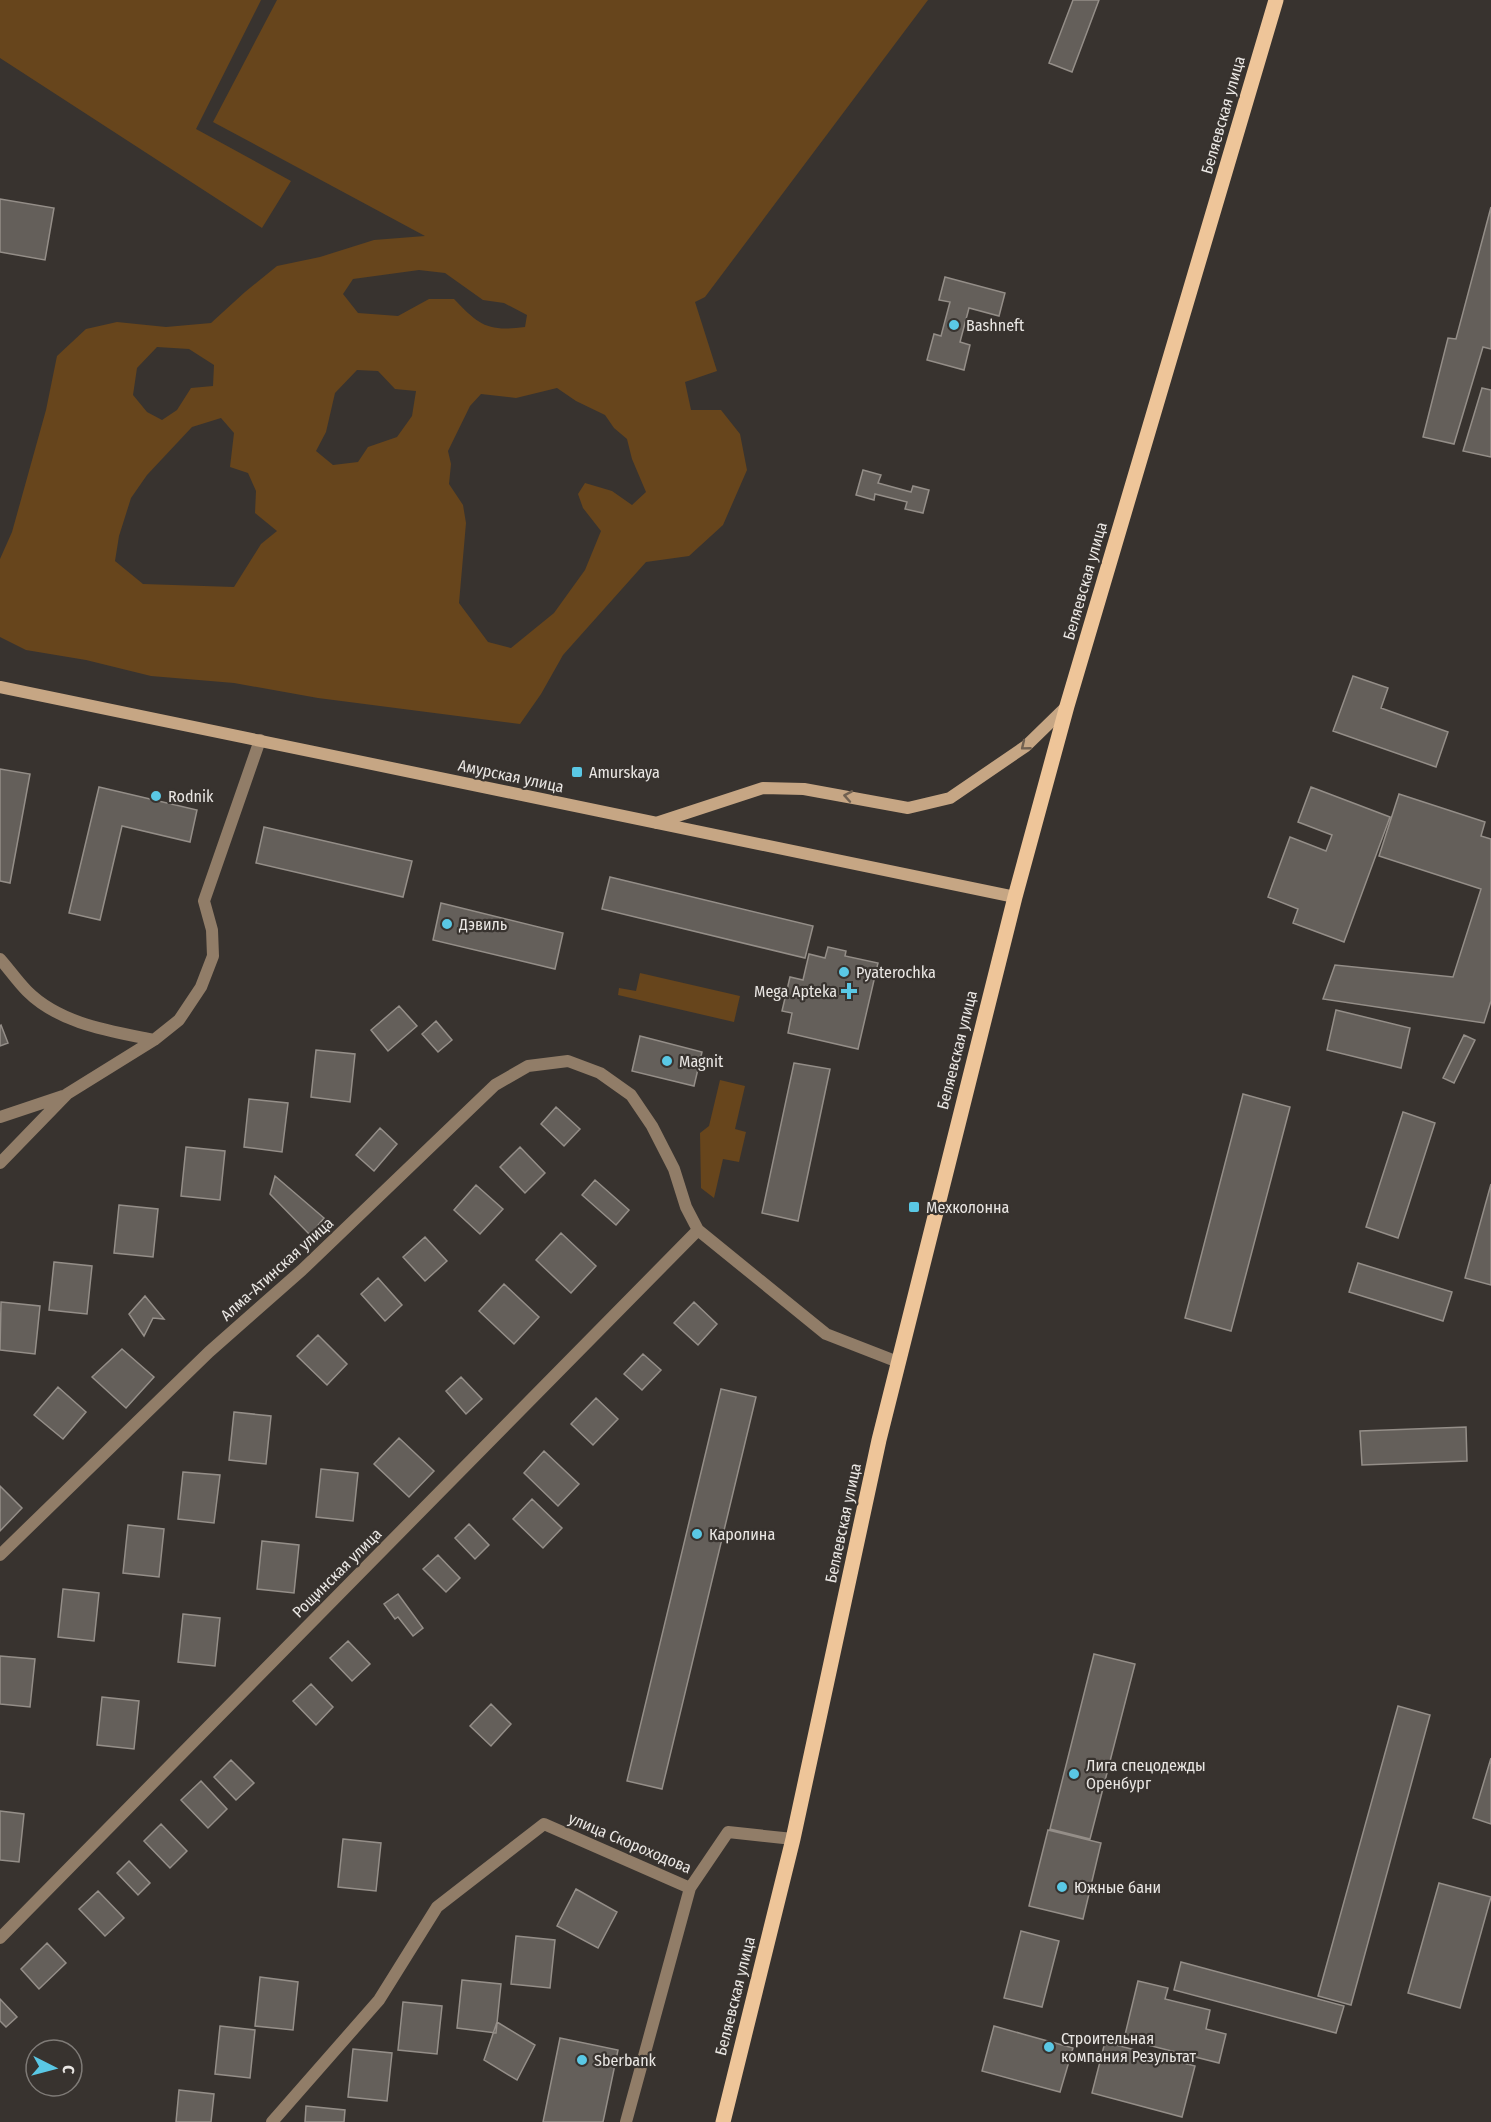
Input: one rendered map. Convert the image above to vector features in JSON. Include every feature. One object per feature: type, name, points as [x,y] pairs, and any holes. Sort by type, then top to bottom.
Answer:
[{"type":"main road","name":"Беляевская улица","points":[[723,2122],[794,1839],[879,1440],[1015,897],[1067,706],[1276,0]]},
{"type":"street","name":"Амурская улица","points":[[0,687],[1015,897]]},
{"type":"street","points":[[654,824],[763,788],[804,789],[908,808],[950,798],[1026,746],[1067,706]]},
{"type":"street","points":[[0,1117],[67,1094],[154,1040],[179,1020],[201,987],[213,956],[212,930],[204,901],[260,740]]},
{"type":"street","points":[[0,959],[28,992],[64,1017],[105,1030],[154,1040]]},
{"type":"street","name":"Алма-Атинская улица","points":[[0,1555],[209,1352],[302,1270],[495,1085],[528,1066],[568,1061],[600,1073],[631,1095],[652,1126],[674,1169],[686,1207],[698,1230]]},
{"type":"street","points":[[0,1163],[67,1094]]},
{"type":"street","points":[[698,1230],[825,1334],[898,1362]]},
{"type":"street","name":"Рощинская улица","points":[[0,1938],[698,1230]]},
{"type":"street","name":"улица Скороходова","points":[[272,2122],[379,2000],[437,1907],[544,1824],[690,1888],[728,1832],[794,1839]]},
{"type":"street","points":[[626,2122],[690,1888]]},
{"type":"shaded area","points":[[0,0],[261,0],[196,129],[291,181],[262,228],[0,58]]},
{"type":"shaded area","points":[[277,0],[928,0],[705,297],[695,302],[717,371],[685,382],[691,410],[721,410],[740,434],[747,470],[723,525],[689,556],[646,562],[563,655],[541,694],[520,724],[318,698],[234,683],[151,676],[86,660],[26,650],[0,637],[0,559],[12,532],[46,410],[57,356],[86,329],[117,322],[166,327],[211,323],[277,266],[320,257],[374,240],[425,236],[213,122]],"holes":[[[419,270],[445,273],[483,300],[504,303],[527,315],[525,327],[501,328],[485,325],[477,321],[454,299],[429,299],[398,316],[358,313],[343,294],[353,279]],[[157,347],[189,349],[214,365],[213,386],[191,388],[177,410],[162,420],[147,412],[133,395],[137,368]],[[357,370],[378,371],[395,389],[416,391],[412,416],[397,437],[368,447],[358,462],[333,465],[316,451],[326,432],[335,393]],[[557,388],[576,401],[605,415],[614,428],[627,439],[632,459],[646,492],[632,505],[612,491],[585,483],[578,494],[583,508],[601,531],[585,570],[554,613],[511,648],[488,642],[459,603],[466,523],[463,505],[449,484],[451,464],[448,451],[470,406],[481,394],[516,398]],[[221,418],[234,433],[230,467],[248,473],[256,491],[255,513],[277,531],[261,544],[234,587],[143,584],[115,561],[119,536],[131,498],[147,475],[192,427]]]},
{"type":"shaded area","points":[[640,973],[740,996],[734,1022],[618,995],[619,988],[636,991]]},
{"type":"shaded area","points":[[720,1080],[745,1086],[735,1129],[746,1132],[739,1162],[723,1159],[714,1198],[701,1188],[700,1133],[709,1126]]},
{"type":"building","points":[[1073,0],[1099,0],[1072,72],[1049,63]]},
{"type":"building","points":[[0,199],[54,208],[45,260],[0,252]]},
{"type":"building","points":[[1491,207],[1491,349],[1483,347],[1454,444],[1423,437],[1448,338],[1456,339]]},
{"type":"building","name":"Bashneft","points":[[945,277],[1005,293],[999,316],[969,308],[960,342],[970,345],[964,370],[927,360],[934,334],[941,336],[950,302],[939,300]]},
{"type":"building","points":[[1482,388],[1491,390],[1491,457],[1463,451]]},
{"type":"building","points":[[863,470],[881,475],[878,483],[911,492],[913,486],[929,490],[923,513],[905,509],[907,502],[875,494],[874,500],[856,495]]},
{"type":"building","points":[[1353,676],[1388,688],[1381,708],[1448,732],[1436,767],[1333,731]]},
{"type":"building","points":[[0,769],[30,774],[10,883],[0,881]]},
{"type":"building","points":[[99,787],[197,810],[190,842],[122,826],[100,920],[69,913]]},
{"type":"building","points":[[1311,787],[1390,817],[1344,942],[1293,923],[1298,909],[1268,897],[1290,837],[1326,851],[1332,835],[1298,822]]},
{"type":"building","points":[[1399,794],[1485,822],[1481,836],[1491,839],[1491,1001],[1484,1023],[1323,999],[1335,965],[1453,977],[1481,889],[1379,856]]},
{"type":"building","points":[[264,827],[412,861],[403,897],[256,863]]},
{"type":"building","points":[[610,877],[813,926],[805,958],[602,909]]},
{"type":"building","points":[[441,903],[563,933],[555,969],[433,940]]},
{"type":"building","points":[[828,947],[846,951],[845,956],[878,963],[858,1049],[788,1033],[792,1013],[782,1011],[790,977],[803,980],[809,954],[825,958]]},
{"type":"building","points":[[399,1006],[417,1026],[388,1051],[371,1030]]},
{"type":"building","points":[[1336,1010],[1410,1028],[1401,1068],[1327,1050]]},
{"type":"building","points":[[436,1021],[452,1040],[438,1052],[422,1034]]},
{"type":"building","points":[[0,1026],[8,1043],[0,1046]]},
{"type":"building","points":[[1464,1035],[1475,1040],[1454,1083],[1443,1078]]},
{"type":"building","name":"Magnit","points":[[640,1036],[702,1052],[694,1086],[632,1071]]},
{"type":"building","points":[[316,1050],[355,1054],[350,1102],[311,1097]]},
{"type":"building","points":[[794,1063],[830,1069],[798,1221],[762,1213]]},
{"type":"building","points":[[1243,1094],[1290,1107],[1231,1331],[1185,1318]]},
{"type":"building","points":[[249,1099],[288,1103],[282,1152],[244,1147]]},
{"type":"building","points":[[556,1107],[580,1129],[564,1146],[541,1124]]},
{"type":"building","points":[[1403,1112],[1435,1123],[1398,1238],[1366,1227]]},
{"type":"building","points":[[380,1128],[397,1144],[374,1171],[356,1155]]},
{"type":"building","points":[[186,1147],[225,1151],[220,1200],[181,1196]]},
{"type":"building","points":[[520,1147],[545,1173],[525,1193],[500,1167]]},
{"type":"building","points":[[275,1176],[324,1218],[310,1235],[270,1194]]},
{"type":"building","points":[[595,1180],[629,1210],[616,1225],[582,1195]]},
{"type":"building","points":[[1491,1184],[1491,1285],[1465,1278]]},
{"type":"building","points":[[476,1185],[503,1209],[480,1234],[454,1210]]},
{"type":"building","points":[[119,1205],[158,1209],[153,1257],[114,1253]]},
{"type":"building","points":[[561,1233],[596,1266],[571,1293],[536,1260]]},
{"type":"building","points":[[425,1237],[447,1261],[425,1281],[403,1257]]},
{"type":"building","points":[[54,1262],[92,1266],[87,1314],[49,1310]]},
{"type":"building","points":[[1358,1263],[1452,1292],[1443,1321],[1349,1292]]},
{"type":"building","points":[[378,1278],[402,1305],[385,1321],[361,1294]]},
{"type":"building","points":[[504,1284],[539,1317],[514,1344],[479,1311]]},
{"type":"building","points":[[145,1296],[164,1319],[153,1318],[144,1336],[129,1314]]},
{"type":"building","points":[[1,1302],[40,1306],[35,1354],[0,1350]]},
{"type":"building","points":[[694,1302],[717,1324],[698,1345],[674,1323]]},
{"type":"building","points":[[318,1335],[347,1364],[327,1385],[297,1356]]},
{"type":"building","points":[[122,1349],[154,1377],[126,1408],[92,1377]]},
{"type":"building","points":[[643,1354],[661,1370],[642,1390],[624,1374]]},
{"type":"building","points":[[461,1377],[482,1399],[466,1414],[446,1391]]},
{"type":"building","points":[[58,1387],[86,1412],[63,1439],[34,1415]]},
{"type":"building","points":[[721,1389],[756,1397],[662,1789],[627,1781]]},
{"type":"building","points":[[596,1398],[618,1419],[593,1445],[571,1424]]},
{"type":"building","points":[[234,1412],[271,1416],[266,1464],[229,1460]]},
{"type":"building","points":[[1466,1427],[1467,1461],[1362,1465],[1360,1431]]},
{"type":"building","points":[[399,1438],[434,1471],[409,1497],[374,1464]]},
{"type":"building","points":[[544,1451],[579,1484],[558,1506],[524,1473]]},
{"type":"building","points":[[321,1469],[358,1473],[353,1521],[316,1517]]},
{"type":"building","points":[[183,1472],[220,1475],[214,1523],[178,1519]]},
{"type":"building","points":[[0,1486],[22,1508],[0,1531]]},
{"type":"building","points":[[532,1499],[562,1528],[543,1548],[513,1519]]},
{"type":"building","points":[[469,1524],[489,1545],[475,1559],[455,1538]]},
{"type":"building","points":[[128,1525],[164,1529],[159,1577],[123,1573]]},
{"type":"building","points":[[262,1541],[299,1545],[294,1593],[257,1589]]},
{"type":"building","points":[[438,1555],[460,1578],[446,1592],[423,1569]]},
{"type":"building","points":[[63,1589],[99,1593],[94,1641],[58,1637]]},
{"type":"building","points":[[398,1594],[423,1628],[413,1636],[398,1617],[395,1619],[384,1604]]},
{"type":"building","points":[[183,1614],[220,1618],[215,1666],[178,1662]]},
{"type":"building","points":[[348,1641],[370,1664],[352,1681],[330,1658]]},
{"type":"building","points":[[1094,1654],[1135,1664],[1090,1839],[1050,1829]]},
{"type":"building","points":[[0,1656],[35,1659],[30,1707],[0,1704]]},
{"type":"building","points":[[311,1684],[333,1707],[316,1725],[293,1701]]},
{"type":"building","points":[[102,1697],[139,1701],[134,1749],[97,1745]]},
{"type":"building","points":[[491,1704],[511,1724],[491,1746],[470,1726]]},
{"type":"building","points":[[1398,1706],[1430,1715],[1351,2005],[1318,1996]]},
{"type":"building","points":[[1491,1758],[1491,1824],[1473,1818]]},
{"type":"building","points":[[231,1760],[254,1783],[236,1800],[214,1777]]},
{"type":"building","points":[[201,1781],[227,1809],[208,1828],[181,1800]]},
{"type":"building","points":[[0,1811],[24,1814],[19,1862],[0,1860]]},
{"type":"building","points":[[161,1824],[187,1851],[170,1868],[144,1841]]},
{"type":"building","name":"Южные бани","points":[[1048,1830],[1101,1843],[1083,1919],[1029,1906]]},
{"type":"building","points":[[343,1839],[381,1843],[376,1891],[338,1887]]},
{"type":"building","points":[[129,1861],[150,1883],[138,1895],[117,1873]]},
{"type":"building","points":[[1439,1883],[1491,1897],[1460,2008],[1408,1993]]},
{"type":"building","points":[[576,1889],[617,1912],[598,1948],[557,1926]]},
{"type":"building","points":[[98,1891],[124,1918],[105,1936],[79,1909]]},
{"type":"building","points":[[1021,1931],[1059,1941],[1042,2007],[1004,1998]]},
{"type":"building","points":[[516,1936],[555,1940],[550,1988],[511,1984]]},
{"type":"building","points":[[47,1943],[66,1963],[39,1989],[21,1969]]},
{"type":"building","points":[[1181,1962],[1344,2006],[1336,2033],[1174,1990]]},
{"type":"building","points":[[260,1977],[298,1982],[293,2030],[255,2026]]},
{"type":"building","points":[[462,1980],[501,1984],[496,2033],[457,2028]]},
{"type":"building","points":[[1138,1981],[1168,1988],[1165,1999],[1210,2010],[1206,2029],[1226,2034],[1219,2063],[1124,2039]]},
{"type":"building","points":[[0,1999],[17,2017],[6,2027],[0,2021]]},
{"type":"building","points":[[403,2002],[442,2006],[437,2054],[398,2050]]},
{"type":"building","points":[[497,2022],[535,2045],[517,2080],[484,2060]]},
{"type":"building","points":[[220,2026],[255,2030],[250,2078],[215,2074]]},
{"type":"building","points":[[994,2026],[1073,2048],[1060,2092],[982,2071]]},
{"type":"building","points":[[560,2038],[618,2050],[603,2122],[543,2122]]},
{"type":"building","points":[[1105,2042],[1195,2066],[1182,2117],[1092,2093]]},
{"type":"building","points":[[353,2049],[392,2053],[387,2101],[348,2097]]},
{"type":"building","points":[[179,2090],[214,2094],[211,2122],[176,2122]]},
{"type":"building","points":[[306,2106],[345,2110],[344,2122],[305,2122]]},
{"type":"place","name":"Bashneft","points":[[954,325]]},
{"type":"place","name":"Amurskaya","points":[[577,772]]},
{"type":"place","name":"Rodnik","points":[[156,796]]},
{"type":"place","name":"Дэвиль","points":[[447,924]]},
{"type":"place","name":"Pyaterochka","points":[[844,972]]},
{"type":"place","name":"Mega Apteka","points":[[849,991]]},
{"type":"place","name":"Magnit","points":[[667,1061]]},
{"type":"place","name":"Мехколонна","points":[[914,1207]]},
{"type":"place","name":"Каролина","points":[[697,1534]]},
{"type":"place","name":"Лига спецодежды Оренбург","points":[[1074,1774]]},
{"type":"place","name":"Южные бани","points":[[1062,1887]]},
{"type":"place","name":"Строительная компания Результат","points":[[1049,2047]]},
{"type":"place","name":"Sberbank","points":[[582,2060]]}]
